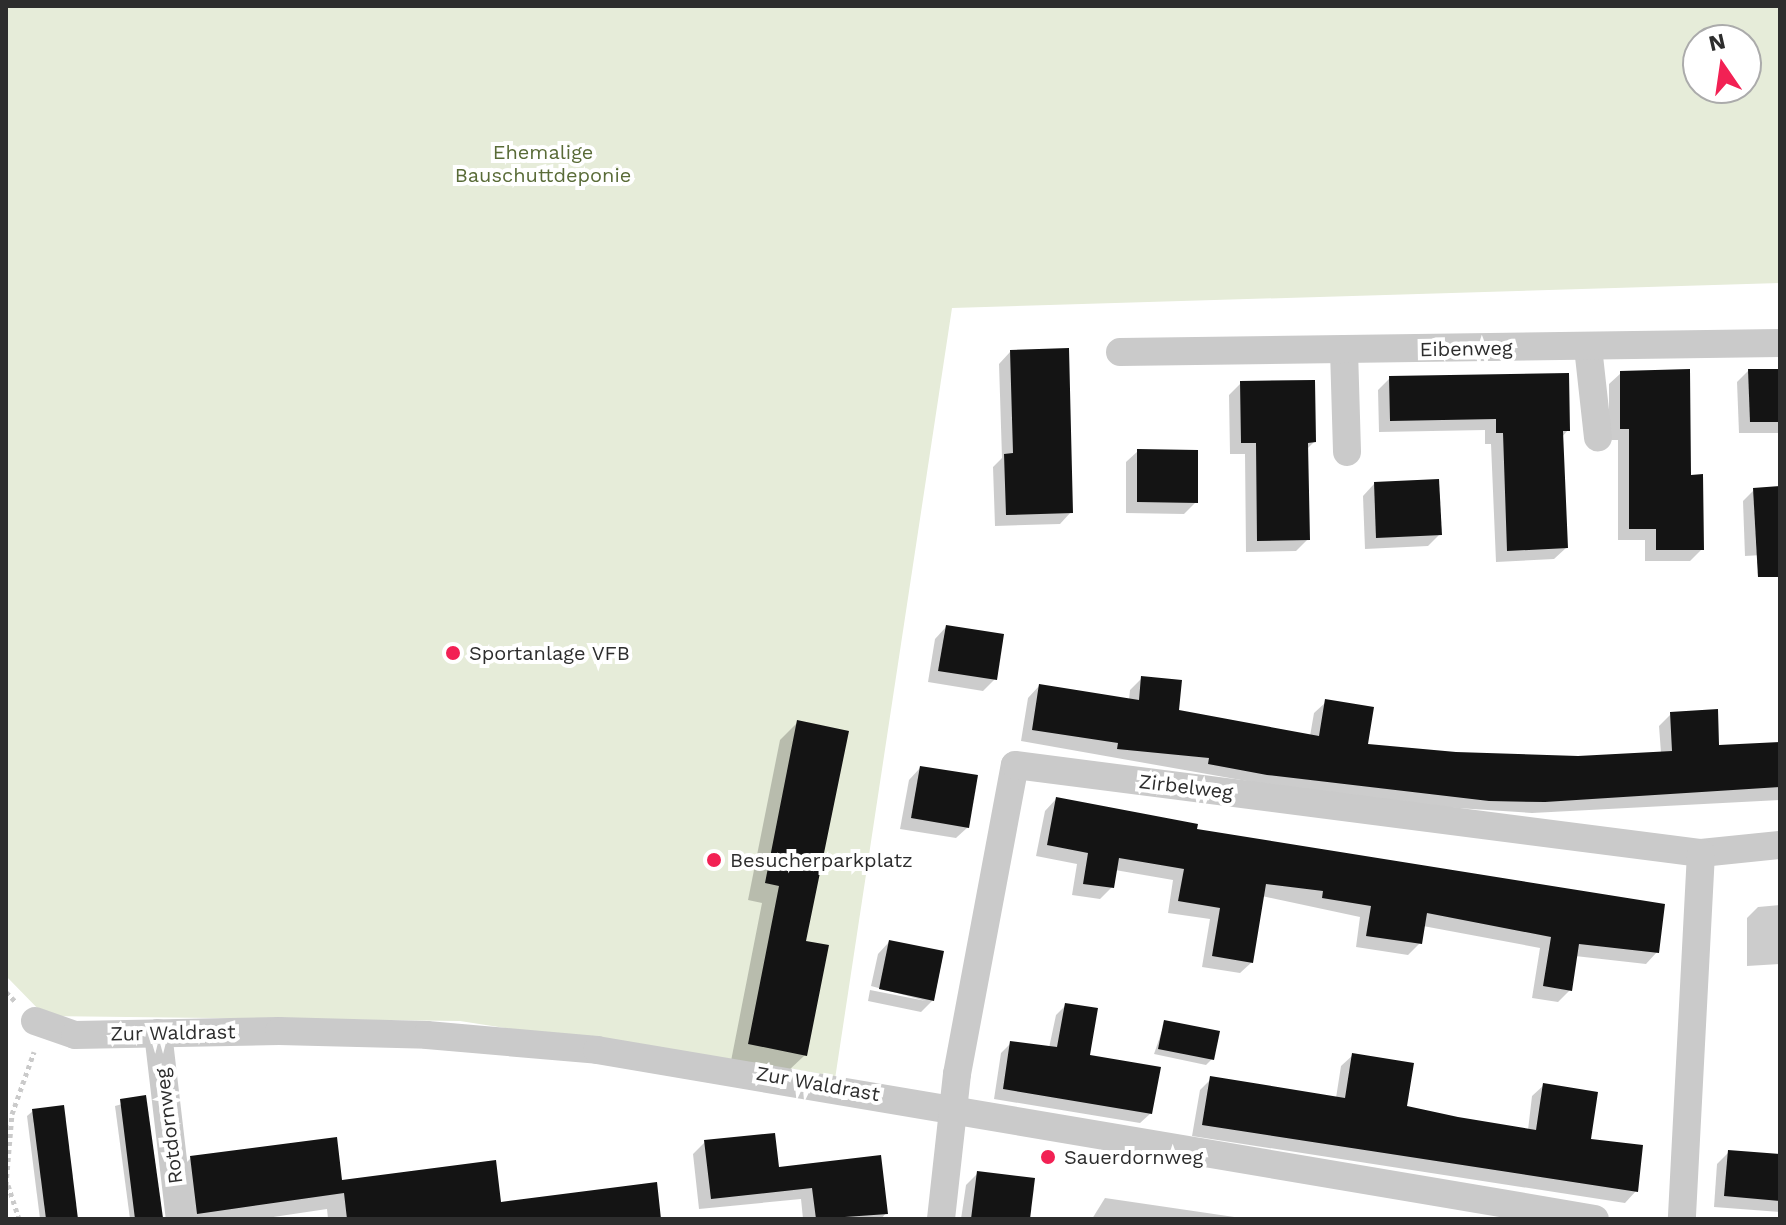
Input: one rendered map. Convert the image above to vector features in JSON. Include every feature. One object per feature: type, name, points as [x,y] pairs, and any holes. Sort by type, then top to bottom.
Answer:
[{"type":"street","name":"Eibenweg","points":[[1120,352],[1780,343]]},
{"type":"street","points":[[1588,347],[1598,437]]},
{"type":"street","points":[[1344,350],[1347,452]]},
{"type":"street","name":"Zirbelweg","points":[[955,1107],[1015,765],[1701,853],[1780,845]]},
{"type":"street","points":[[1682,1219],[1701,853]]},
{"type":"street","name":"Zur Waldrast","points":[[35,1021],[75,1035],[412,1035],[597,1050],[955,1107],[1595,1219]]},
{"type":"street","name":"Rotdornweg","points":[[158,1033],[180,1219]]},
{"type":"street","points":[[941,1219],[955,1107]]},
{"type":"path","points":[[19,1219],[7,1185],[12,1114],[33,1059],[35,1021]]},
{"type":"green space","name":"Ehemalige Bauschuttdeponie","points":[[6,6],[1780,6],[1780,283],[952,308],[835,1079],[460,1021],[45,1016],[6,976]]},
{"type":"building","points":[[1069,348],[1073,513],[1006,515],[1004,454],[1013,453],[1010,350]]},
{"type":"building","points":[[1690,369],[1691,475],[1703,474],[1704,550],[1656,550],[1656,529],[1629,529],[1629,429],[1620,429],[1620,371]]},
{"type":"building","points":[[1748,369],[1780,369],[1780,422],[1750,422]]},
{"type":"building","points":[[1569,373],[1570,431],[1563,431],[1568,548],[1507,551],[1503,433],[1496,433],[1496,419],[1390,421],[1389,376]]},
{"type":"building","points":[[1315,380],[1316,442],[1308,443],[1310,540],[1257,541],[1256,443],[1241,443],[1240,381]]},
{"type":"building","points":[[1137,449],[1198,450],[1198,503],[1137,502]]},
{"type":"building","points":[[1439,479],[1442,535],[1376,538],[1374,482]]},
{"type":"building","points":[[1780,486],[1780,577],[1758,577],[1753,488]]},
{"type":"building","points":[[946,625],[1004,634],[997,680],[938,671]]},
{"type":"building","points":[[1141,676],[1182,680],[1179,710],[1319,736],[1325,699],[1374,707],[1368,744],[1456,752],[1578,756],[1672,751],[1670,712],[1718,709],[1719,745],[1780,742],[1780,787],[1545,802],[1489,801],[1267,775],[1208,764],[1209,758],[1117,749],[1118,743],[1032,730],[1039,684],[1139,700]]},
{"type":"building","points":[[797,720],[849,731],[806,941],[829,945],[807,1056],[748,1044],[779,886],[765,883]]},
{"type":"building","points":[[920,766],[978,775],[969,828],[911,818]]},
{"type":"building","points":[[1056,797],[1198,824],[1197,829],[1665,904],[1659,953],[1579,944],[1572,991],[1543,986],[1551,937],[1427,913],[1422,944],[1366,936],[1371,906],[1322,898],[1323,891],[1266,884],[1253,963],[1212,956],[1220,908],[1178,901],[1184,869],[1119,858],[1114,888],[1083,884],[1088,853],[1047,845]]},
{"type":"building","points":[[889,940],[944,951],[934,1001],[879,989]]},
{"type":"building","points":[[1065,1003],[1098,1008],[1090,1055],[1161,1067],[1152,1114],[1003,1089],[1010,1041],[1057,1047]]},
{"type":"building","points":[[1164,1020],[1220,1031],[1214,1060],[1158,1049]]},
{"type":"building","points":[[1352,1053],[1414,1063],[1407,1106],[1536,1130],[1543,1083],[1598,1092],[1591,1139],[1643,1145],[1638,1192],[1202,1125],[1210,1076],[1345,1098]]},
{"type":"building","points":[[146,1095],[163,1218],[158,1219],[135,1219],[120,1099]]},
{"type":"building","points":[[64,1105],[78,1219],[46,1219],[32,1109]]},
{"type":"building","points":[[775,1133],[779,1167],[881,1155],[888,1214],[816,1219],[812,1188],[711,1199],[704,1140]]},
{"type":"building","points":[[337,1137],[342,1180],[496,1160],[501,1202],[657,1182],[661,1219],[347,1219],[344,1193],[197,1214],[190,1156]]},
{"type":"building","points":[[1728,1150],[1780,1154],[1780,1201],[1724,1196]]},
{"type":"building","points":[[977,1171],[1035,1178],[1030,1219],[971,1219]]},
{"type":"place","name":"Sportanlage VFB","points":[[453,653]]},
{"type":"place","name":"Besucherparkplatz","points":[[714,860]]},
{"type":"place","name":"Sauerdornweg","points":[[1048,1157]]}]
